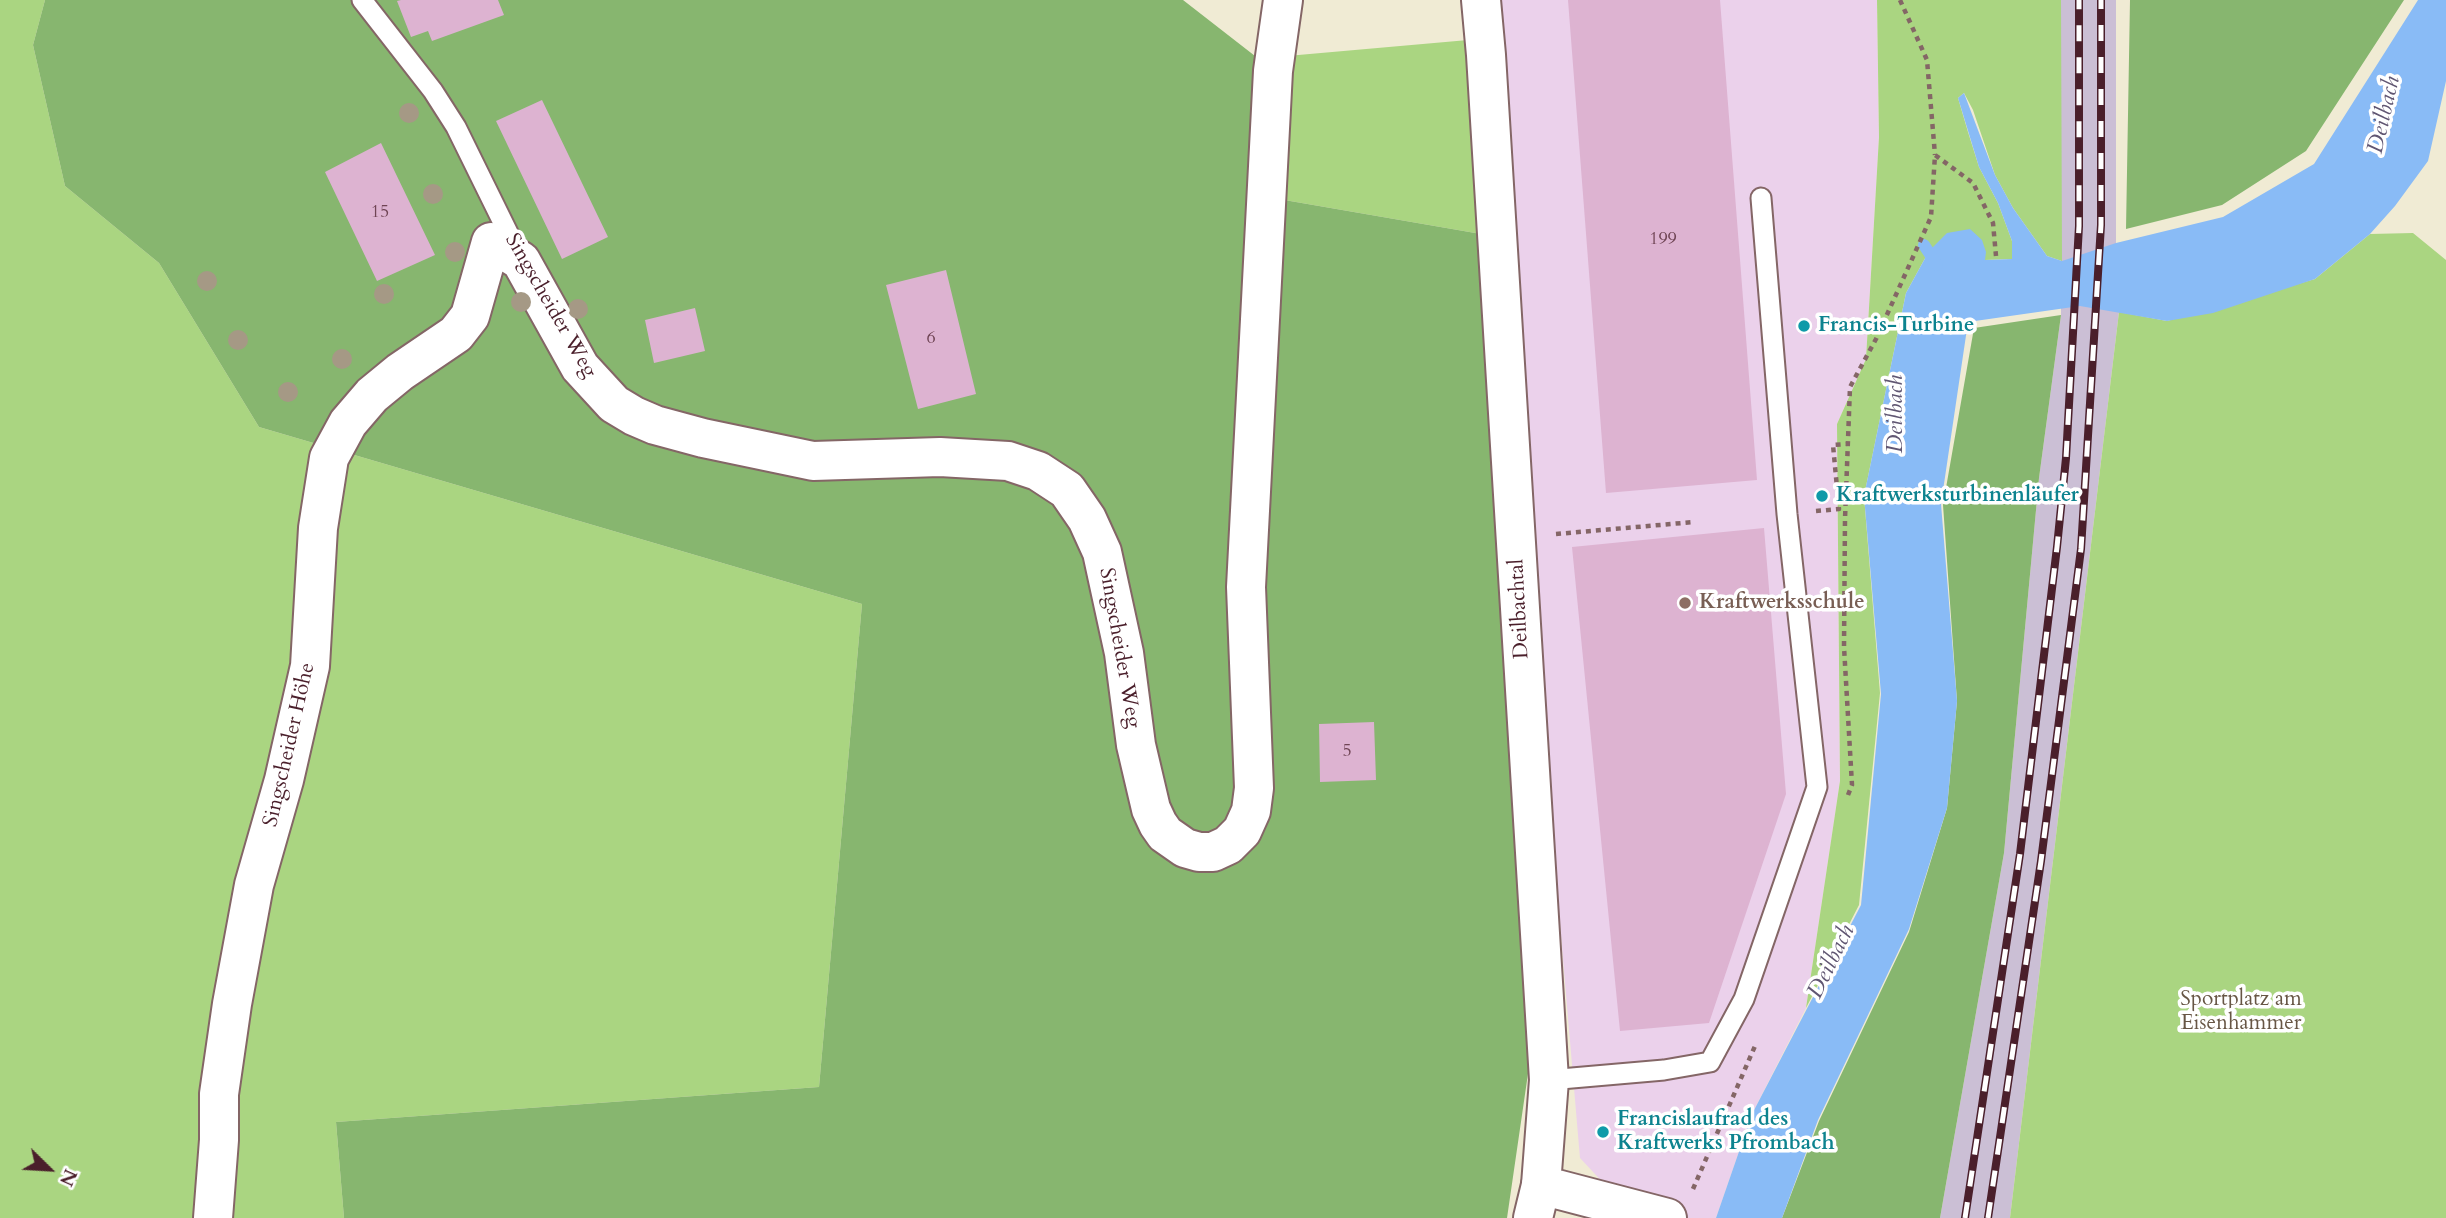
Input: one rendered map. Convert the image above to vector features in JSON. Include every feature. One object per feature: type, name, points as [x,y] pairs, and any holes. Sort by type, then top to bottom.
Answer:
[{"type":"street","name":"Singscheider Weg","points":[[521,261],[580,367],[614,404],[644,421],[703,438],[813,461],[940,457],[1008,461],[1038,471],[1067,491],[1087,519],[1102,552],[1124,653],[1136,746],[1152,809],[1165,834],[1185,848],[1213,852],[1228,845],[1242,831],[1251,811],[1254,788],[1246,587],[1273,71],[1283,0]]},
{"type":"street","name":"Deilbachtal","points":[[1481,0],[1549,1080],[1537,1201]]},
{"type":"street","name":"Singscheider Höhe","points":[[213,1218],[219,1140],[219,1094],[232,1004],[254,885],[288,767],[310,666],[318,528],[329,458],[348,422],[372,395],[400,372],[456,334],[470,316],[491,242],[521,261]]},
{"type":"street","points":[[1537,1201],[1622,1206],[1667,1218]]},
{"type":"lane","name":"Singscheider Weg","points":[[362,0],[433,91],[456,127],[521,261]]},
{"type":"lane","points":[[1549,1080],[1664,1070],[1710,1062],[1744,999],[1817,787],[1787,514],[1761,198]]},
{"type":"path","points":[[1876,339],[1931,217],[1935,155],[1927,60],[1900,0]]},
{"type":"path","points":[[1935,155],[1973,183],[1993,223],[1996,256]]},
{"type":"path","points":[[1787,514],[1839,509],[1833,445],[1848,444]]},
{"type":"path","points":[[1588,532],[1694,522]]},
{"type":"shaded area","name":"Kraftwerksschule","points":[[1481,0],[1877,0],[1879,137],[1866,359],[1837,424],[1840,781],[1806,1008],[1752,1114],[1716,1218],[1685,1218],[1622,1203],[1580,1158]]},
{"type":"shaded area","points":[[2061,0],[2116,0],[2116,243],[2119,312],[2010,1218],[1940,1218],[2004,853],[2039,478],[2061,315]]},
{"type":"green space","points":[[0,0],[45,0],[33,45],[65,186],[159,263],[259,427],[862,604],[819,1087],[336,1122],[344,1218],[0,1218]]},
{"type":"green space","points":[[45,0],[1183,0],[1273,70],[1267,197],[1481,234],[1498,576],[1531,1053],[1507,1218],[344,1218],[336,1122],[819,1087],[862,604],[259,427],[159,263],[65,186],[33,45]]},
{"type":"green space","points":[[1877,0],[2061,0],[2062,261],[2047,256],[2013,208],[1995,175],[1973,110],[1964,93],[1958,98],[1979,167],[1998,203],[2012,241],[2012,259],[1985,260],[1929,251],[1906,293],[1864,496],[1880,693],[1859,905],[1806,1008],[1840,781],[1837,424],[1866,359],[1879,137]]},
{"type":"green space","points":[[2130,0],[2404,0],[2306,151],[2222,205],[2126,229]]},
{"type":"green space","points":[[1468,40],[1481,234],[1267,197],[1287,56]]},
{"type":"green space","name":"Sportplatz am Eisenhammer","points":[[2413,233],[2446,260],[2446,1218],[2010,1218],[2119,312],[2167,321],[2315,279],[2370,234]]},
{"type":"green space","points":[[2061,315],[2039,478],[2004,853],[1940,1218],[1782,1218],[1819,1121],[1909,932],[1947,808],[1957,701],[1943,505],[1974,328]]},
{"type":"water","name":"Deilbach","points":[[2418,0],[2446,0],[2446,81],[2428,161],[2395,206],[2370,234],[2315,279],[2213,313],[2167,321],[2080,306],[1968,322],[1941,504],[1957,701],[1947,808],[1909,929],[1818,1120],[1782,1218],[1716,1218],[1752,1114],[1861,905],[1881,694],[1864,496],[1906,293],[1929,251],[1947,233],[1970,229],[1982,240],[1986,252],[1985,260],[2012,259],[2012,241],[1998,203],[1979,167],[1958,98],[1964,93],[1995,175],[2013,208],[2047,256],[2062,261],[2116,243],[2223,217],[2314,164]]},
{"type":"building","points":[[498,0],[504,15],[432,41],[428,31],[411,37],[397,1]]},
{"type":"building","points":[[1568,0],[1720,0],[1757,480],[1606,493]]},
{"type":"building","points":[[542,100],[608,237],[562,259],[496,121]]},
{"type":"building","points":[[381,143],[435,255],[377,281],[325,172]]},
{"type":"building","points":[[946,270],[976,394],[918,409],[886,285]]},
{"type":"building","points":[[695,308],[705,351],[654,363],[645,320]]},
{"type":"building","points":[[1764,528],[1786,794],[1709,1023],[1620,1031],[1572,547]]},
{"type":"building","points":[[1374,722],[1376,780],[1320,782],[1319,724]]},
{"type":"waterway","points":[[1924,245],[1937,265]]},
{"type":"railway","points":[[1965,1218],[2020,854],[2066,458],[2079,226],[2079,0]]},
{"type":"railway","points":[[1988,1218],[2041,861],[2081,549],[2101,225],[2101,0]]},
{"type":"place","name":"Francis-Turbine","points":[[1804,326]]},
{"type":"place","name":"Kraftwerksturbinenläufer","points":[[1822,496]]},
{"type":"place","name":"Kraftwerksschule","points":[[1685,603]]},
{"type":"place","name":"Francislaufrad des Kraftwerks Pfrombach","points":[[1603,1132]]}]
